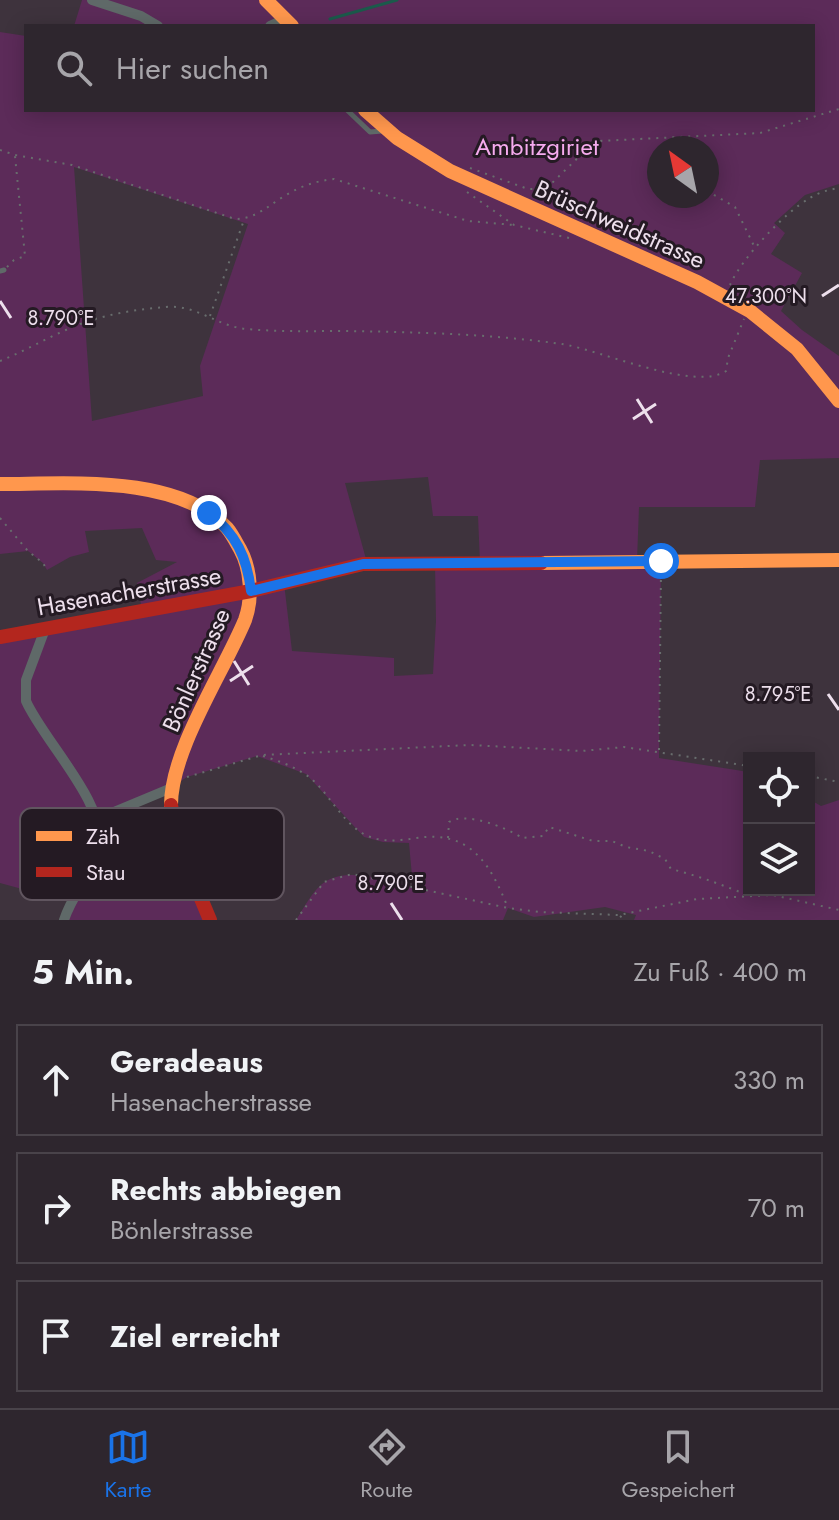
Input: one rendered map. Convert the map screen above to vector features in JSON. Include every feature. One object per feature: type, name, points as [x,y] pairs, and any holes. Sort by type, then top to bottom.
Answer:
[{"type":"street","points":[[92,0],[141,16],[155,24]]},
{"type":"street","points":[[266,0],[289,22]]},
{"type":"street","name":"Brüschweidstrasse","points":[[367,112],[387,131],[443,170],[726,295],[791,341],[819,372],[839,401]]},
{"type":"street","name":"Bönlerstrasse","points":[[0,484],[113,486],[150,490],[183,500],[209,513],[235,537],[246,563],[251,591],[241,631],[175,770],[169,789],[169,808]]},
{"type":"street","name":"Hasenacherstrasse","points":[[0,637],[251,591],[363,564],[839,560]]},
{"type":"street","points":[[45,629],[26,680],[26,701],[90,808]]},
{"type":"street","points":[[123,808],[169,789]]},
{"type":"street","points":[[64,920],[71,900]]},
{"type":"street","name":"Bönlerstrasse","points":[[202,900],[210,920]]},
{"type":"lane","points":[[349,112],[370,132],[387,131]]},
{"type":"path","points":[[471,168],[528,189],[542,189],[599,141],[760,133],[839,109]]},
{"type":"path","points":[[0,150],[72,165],[235,219],[256,215],[288,193],[313,182],[334,179],[468,221],[514,225],[573,239]]},
{"type":"path","points":[[2,271],[14,260],[25,256],[15,155]]},
{"type":"path","points":[[726,295],[747,255],[807,199],[822,191],[839,188]]},
{"type":"path","points":[[464,190],[514,225]]},
{"type":"path","points":[[719,198],[735,207],[755,249]]},
{"type":"path","points":[[209,317],[244,219]]},
{"type":"path","points":[[0,361],[100,318],[167,307],[181,307],[237,329],[295,333],[343,331],[479,335],[565,345],[613,356],[652,370],[704,377],[719,376],[729,367],[728,358],[740,330]]},
{"type":"path","points":[[0,518],[47,570]]},
{"type":"path","points":[[659,751],[661,561]]},
{"type":"path","points":[[169,789],[187,777],[262,755],[470,745],[582,751],[624,747],[743,765]]},
{"type":"path","points":[[262,755],[305,774],[351,825],[365,835],[389,841],[448,838],[470,848],[484,860],[508,908]]},
{"type":"path","points":[[815,777],[839,782]]},
{"type":"path","points":[[448,838],[449,822],[455,818],[465,817],[488,825],[507,827],[522,838],[543,836],[549,827],[556,827],[593,841],[612,841],[649,851],[665,859],[671,869],[703,877],[710,883],[740,892],[744,897]]},
{"type":"path","points":[[296,920],[324,882],[352,874],[539,912],[619,915],[697,899],[773,895],[839,910]]},
{"type":"path","points":[[619,915],[625,920]]},
{"type":"green space","name":"Ambitzgiriet","points":[[82,0],[839,0],[839,184],[805,195],[774,223],[785,233],[771,254],[802,273],[781,311],[839,356],[839,458],[760,460],[755,507],[639,507],[637,561],[661,561],[659,758],[743,771],[743,896],[815,896],[815,802],[821,806],[839,800],[839,920],[634,920],[636,915],[605,907],[534,917],[508,908],[503,920],[296,920],[314,892],[332,878],[366,876],[413,887],[409,843],[383,842],[364,837],[306,774],[257,756],[187,777],[169,789],[124,808],[20,808],[20,888],[0,883],[0,637],[142,610],[137,583],[177,562],[156,560],[142,528],[85,531],[89,552],[70,557],[47,570],[28,551],[0,554],[0,32],[24,36],[24,112],[815,112],[815,24],[75,24]],"holes":[[[74,167],[248,224],[200,366],[203,396],[92,421]],[[428,477],[433,516],[478,516],[480,563],[435,563],[433,674],[394,676],[394,658],[292,651],[284,583],[366,559],[345,483]]]},
{"type":"green space","points":[[63,900],[202,900],[210,920],[64,920],[70,902]]},
{"type":"waterway","points":[[330,19],[397,0]]},
{"type":"traffic: slow","points":[[266,0],[290,24]]},
{"type":"traffic: slow","points":[[367,112],[397,138],[450,171],[697,282],[750,311],[797,349],[839,401]]},
{"type":"traffic: slow","points":[[0,484],[89,484],[151,490],[180,498],[206,511],[227,528],[240,549],[249,574],[248,611],[179,760],[171,805]]},
{"type":"traffic: slow","points":[[541,563],[839,560]]},
{"type":"traffic: jam","points":[[0,637],[251,591],[363,564],[541,563]]},
{"type":"traffic: jam","points":[[202,900],[210,920]]},
{"type":"route","points":[[209,513],[235,537],[246,563],[251,591],[363,564],[386,562],[661,561]]}]
